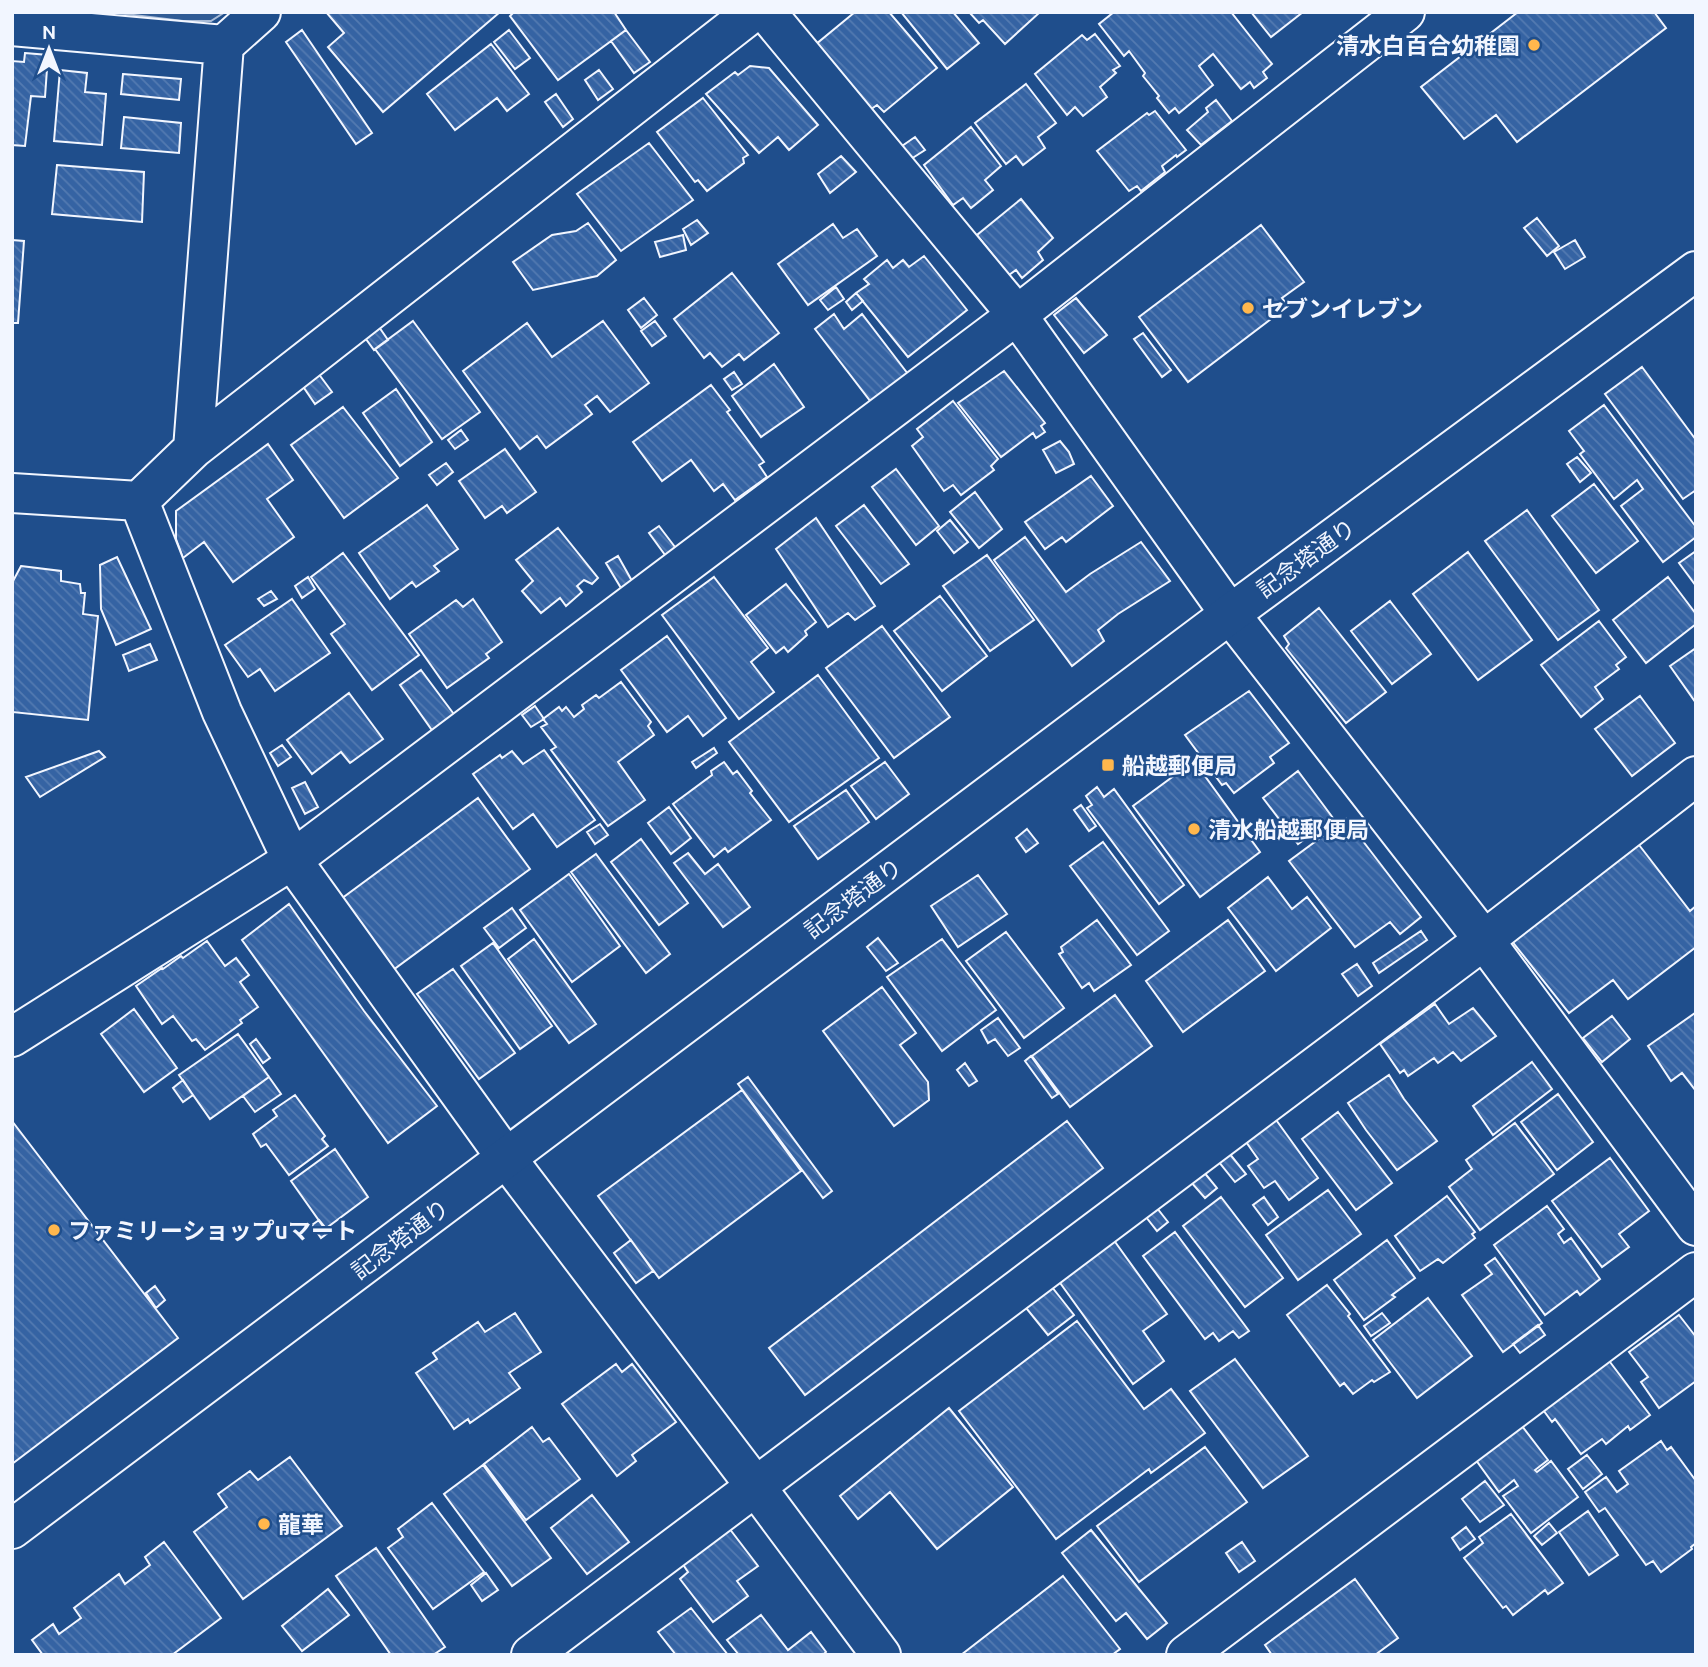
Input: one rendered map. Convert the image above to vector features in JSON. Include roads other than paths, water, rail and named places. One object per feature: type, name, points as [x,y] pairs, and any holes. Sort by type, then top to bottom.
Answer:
[{"type":"street","points":[[193,450],[224,45],[261,12]]},
{"type":"street","points":[[12,493],[139,501],[193,450],[753,12]]},
{"type":"street","points":[[766,12],[1017,315],[1230,614],[1484,940],[1696,1226]]},
{"type":"street","points":[[12,1037],[292,860],[1017,315],[1405,12]]},
{"type":"street","points":[[12,26],[224,45]]},
{"type":"street","name":"記念塔通り","points":[[12,1529],[1230,614],[1696,271]]},
{"type":"street","points":[[139,501],[222,712],[292,860],[507,1159],[881,1655]]},
{"type":"street","points":[[531,1655],[1484,940],[1696,776]]},
{"type":"street","points":[[1186,1655],[1696,1272]]},
{"type":"place","name":"清水白百合幼稚園","points":[[1534,45]]},
{"type":"place","name":"セブンイレブン","points":[[1248,308]]},
{"type":"place","name":"船越郵便局","points":[[1108,765]]},
{"type":"place","name":"清水船越郵便局","points":[[1194,829]]},
{"type":"place","name":"ファミリーショップuマート","points":[[54,1230]]},
{"type":"place","name":"龍華","points":[[264,1524]]}]
